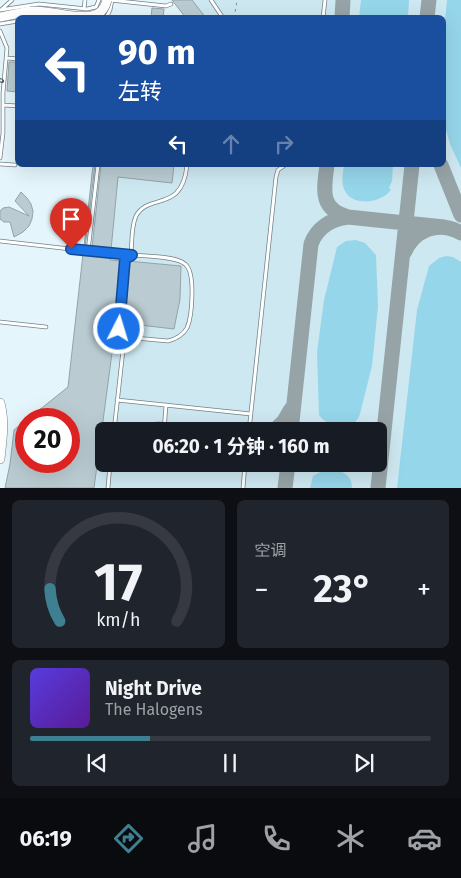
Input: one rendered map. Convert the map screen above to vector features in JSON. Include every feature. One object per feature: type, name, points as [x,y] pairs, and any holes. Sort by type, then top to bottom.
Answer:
[{"type":"street","points":[[93,15],[102,11],[108,1]]},
{"type":"street","points":[[0,12],[30,11],[79,15]]},
{"type":"street","points":[[0,403],[3,414],[3,428],[0,459]]},
{"type":"lane","points":[[0,12],[12,0]]},
{"type":"lane","points":[[84,9],[85,0]]},
{"type":"lane","points":[[0,12],[39,4],[84,9],[96,7],[99,0]]},
{"type":"lane","points":[[211,0],[222,15]]},
{"type":"lane","points":[[323,15],[325,0]]},
{"type":"lane","points":[[71,8],[80,13],[93,14],[108,1],[166,6],[171,4]]},
{"type":"lane","points":[[99,15],[108,1]]},
{"type":"lane","points":[[108,1],[110,10],[108,15]]},
{"type":"lane","points":[[0,24],[15,22]]},
{"type":"lane","points":[[0,31],[7,48],[0,158]]},
{"type":"lane","points":[[7,58],[15,59]]},
{"type":"lane","points":[[3,105],[15,106]]},
{"type":"lane","points":[[0,164],[15,165]]},
{"type":"lane","points":[[88,251],[98,167]]},
{"type":"lane","points":[[132,255],[136,216],[147,206],[166,200],[177,193],[184,181],[187,167]]},
{"type":"lane","points":[[250,422],[276,177],[278,170],[282,167]]},
{"type":"lane","points":[[0,241],[180,261],[189,267],[193,284],[188,325],[182,335],[168,341],[135,338],[128,341],[123,350],[115,422]]},
{"type":"lane","points":[[128,341],[119,329],[125,259],[132,255]]},
{"type":"lane","points":[[0,322],[46,327]]},
{"type":"lane","points":[[118,400],[251,414]]},
{"type":"lane","points":[[165,422],[166,405]]},
{"type":"lane","points":[[108,488],[109,472]]},
{"type":"lane","points":[[243,488],[244,472]]},
{"type":"path","points":[[235,15],[237,1]]},
{"type":"shaded area","points":[[172,0],[461,0],[461,488],[5,488],[15,429],[15,473],[80,473],[80,408],[42,408],[68,387],[93,167],[446,167],[446,15],[184,15]]},
{"type":"shaded area","points":[[361,0],[409,0],[408,15],[359,15]]},
{"type":"shaded area","points":[[447,0],[461,0],[461,168],[446,130]]},
{"type":"shaded area","points":[[344,167],[393,167],[392,181],[389,188],[391,190],[381,198],[367,202],[353,199],[348,195],[343,186]]},
{"type":"shaded area","points":[[356,240],[365,243],[376,255],[378,307],[372,366],[357,420],[354,422],[327,422],[319,415],[317,352],[324,300],[337,247],[346,241]]},
{"type":"shaded area","points":[[453,257],[461,262],[461,488],[397,488],[417,310],[429,266],[439,258]]},
{"type":"shaded area","points":[[320,472],[341,472],[350,478],[352,488],[310,488],[313,476]]},
{"type":"building","points":[[172,0],[192,0],[204,15],[184,15]]},
{"type":"building","points":[[152,8],[164,9],[163,15],[151,15]]},
{"type":"building","points":[[9,62],[15,62],[15,92],[7,91]]},
{"type":"building","points":[[93,167],[95,167],[85,247]]},
{"type":"building","points":[[101,167],[174,167],[172,183],[118,177],[111,250],[92,248]]},
{"type":"building","points":[[21,192],[31,204],[33,211],[32,219],[29,226],[23,232],[14,237],[10,222],[4,222],[0,219],[0,211],[3,208],[9,207],[29,216],[15,201]]},
{"type":"building","points":[[83,254],[111,257],[110,260],[121,261],[116,323],[103,422],[95,422],[96,472],[94,488],[5,488],[15,429],[15,473],[80,473],[80,408],[42,408],[68,387]]},
{"type":"building","points":[[128,261],[181,266],[180,299],[174,329],[123,323]]},
{"type":"taxiway","points":[[342,15],[343,0]]},
{"type":"taxiway","points":[[427,15],[429,0]]},
{"type":"taxiway","points":[[327,167],[326,197],[332,209],[339,213],[348,217],[444,227]]},
{"type":"taxiway","points":[[378,488],[412,167]]},
{"type":"taxiway","points":[[442,167],[461,215]]},
{"type":"taxiway","points":[[292,422],[311,244],[317,233],[325,225],[348,217]]},
{"type":"taxiway","points":[[404,253],[414,238],[428,230],[444,227],[461,233]]},
{"type":"taxiway","points":[[283,422],[291,409]]},
{"type":"taxiway","points":[[285,488],[287,472]]},
{"type":"route","points":[[71,249],[132,255],[125,259],[119,329]]}]
